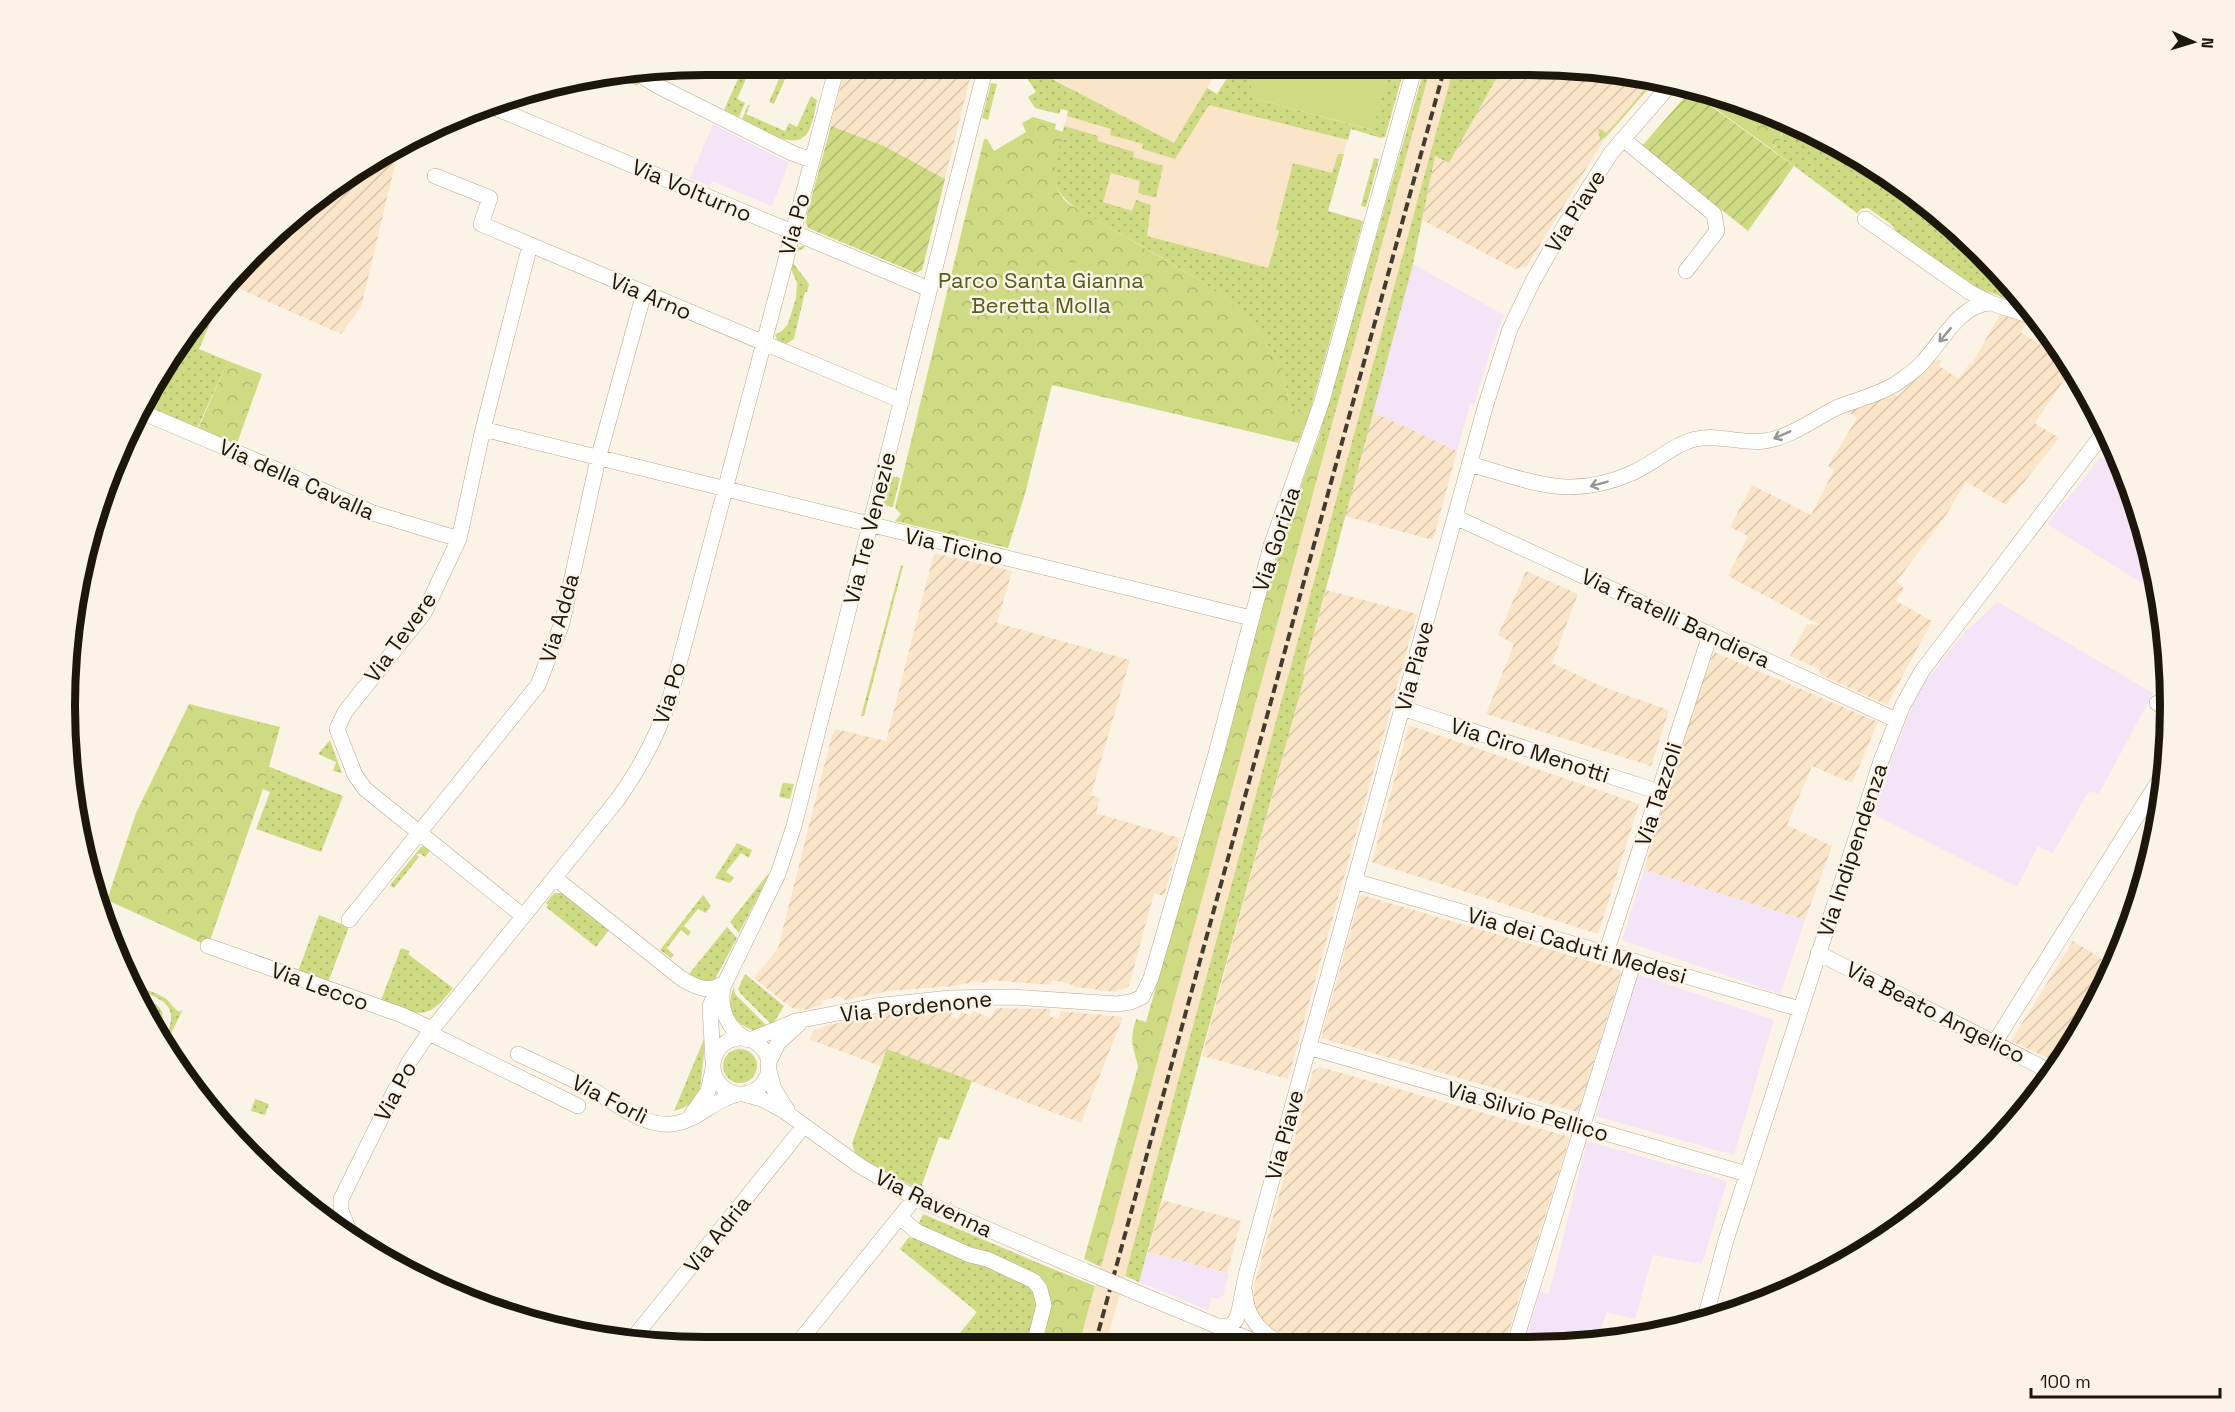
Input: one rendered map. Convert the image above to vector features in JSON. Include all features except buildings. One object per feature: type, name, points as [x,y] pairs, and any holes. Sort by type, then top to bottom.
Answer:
[{"type":"street","name":"Via Po","points":[[347,1225],[341,1211],[343,1194],[409,1062],[430,1031],[627,786],[659,728],[669,698],[835,75]]},
{"type":"street","name":"Via Tre Venezie","points":[[713,1064],[710,1006],[772,887],[788,846],[984,75]]},
{"type":"street","name":"Via Gorizia","points":[[1131,1002],[1142,997],[1151,978],[1216,754],[1251,618],[1279,522],[1322,401],[1413,75]]},
{"type":"street","points":[[645,78],[792,153],[811,160]]},
{"type":"street","name":"Via Piave","points":[[1244,1281],[1498,363],[1515,319],[1565,225],[1598,172],[1623,139],[1666,91]]},
{"type":"street","name":"Via Volturno","points":[[499,110],[929,289]]},
{"type":"street","points":[[1623,139],[1714,214],[1718,231],[1686,271]]},
{"type":"street","name":"Via Arno","points":[[435,176],[490,198],[481,224],[902,401]]},
{"type":"street","points":[[1865,219],[1971,293],[1991,303],[2023,313]]},
{"type":"street","name":"Via Tevere","points":[[523,916],[359,783],[337,729],[345,712],[424,612],[459,539],[483,429],[530,245]]},
{"type":"street","name":"Via Adda","points":[[349,920],[538,685],[562,623],[598,459],[644,293]]},
{"type":"street","points":[[1469,464],[1546,485],[1579,488],[1600,484],[1632,473],[1693,440],[1712,438],[1760,441],[1773,439],[1839,407],[1894,385],[1922,364],[1958,319],[1977,305],[1991,303]]},
{"type":"street","name":"Via della Cavalla","points":[[147,414],[373,513],[459,539]]},
{"type":"street","name":"Via Ticino","points":[[483,429],[1251,618]]},
{"type":"street","name":"Via Indipendenza","points":[[1707,1311],[1719,1261],[1896,720],[1911,690],[1933,655],[2100,438]]},
{"type":"street","name":"Via fratelli Bandiera","points":[[1455,517],[1896,720]]},
{"type":"street","name":"Via Tazzoli","points":[[1606,953],[1710,635]]},
{"type":"street","name":"Via Ciro Menotti","points":[[1402,708],[1659,792]]},
{"type":"street","points":[[1995,1042],[2155,787]]},
{"type":"street","points":[[555,878],[682,979],[701,1001],[710,1019]]},
{"type":"street","name":"Via dei Caduti Medesi","points":[[1354,881],[1800,1009]]},
{"type":"street","name":"Via Lecco","points":[[208,946],[392,1012],[430,1031]]},
{"type":"street","name":"Via Beato Angelico","points":[[1818,953],[2046,1068]]},
{"type":"street","points":[[1517,1337],[1634,962]]},
{"type":"street","points":[[682,979],[705,988],[715,988],[723,980]]},
{"type":"street","name":"Via Tre Venezie","points":[[723,980],[722,1009],[736,1031],[749,1040]]},
{"type":"street","name":"Via Pordenone","points":[[749,1040],[783,1025],[898,1003],[972,996],[1109,1004],[1131,1002]]},
{"type":"street","name":"Via Pordenone","points":[[768,1065],[782,1039],[808,1019]]},
{"type":"street","name":"Via Forlì","points":[[430,1031],[578,1106]]},
{"type":"street","points":[[683,1121],[703,1101],[711,1083],[713,1064],[717,1053],[726,1043],[739,1038],[749,1040],[763,1050],[768,1065],[765,1080],[759,1087],[741,1094],[722,1087],[717,1080],[713,1064]]},
{"type":"street","name":"Via Silvio Pellico","points":[[1308,1047],[1747,1174]]},
{"type":"street","name":"Via Forlì","points":[[518,1054],[647,1120],[667,1124],[697,1116],[725,1097],[741,1094]]},
{"type":"street","points":[[529,1082],[540,1064]]},
{"type":"street","name":"Via Ravenna","points":[[768,1065],[778,1098],[799,1121]]},
{"type":"street","name":"Via Ravenna","points":[[741,1094],[762,1099],[799,1121],[860,1166],[915,1198],[1244,1337]]},
{"type":"street","name":"Via Adria","points":[[637,1333],[799,1121]]},
{"type":"street","points":[[803,1337],[915,1198]]},
{"type":"street","points":[[901,1218],[916,1231],[970,1255],[987,1259],[1034,1281],[1040,1289],[1044,1305],[1037,1337]]},
{"type":"street","points":[[1200,1319],[1217,1319],[1228,1313],[1238,1300],[1244,1281]]},
{"type":"street","points":[[1218,1326],[1230,1326],[1236,1320],[1244,1281]]},
{"type":"street","points":[[1244,1281],[1245,1299],[1252,1319],[1270,1337]]},
{"type":"shaded area","points":[[844,75],[971,75],[945,179],[884,146],[830,126]]},
{"type":"shaded area","points":[[1045,75],[1215,75],[1207,88],[1217,94],[1350,129],[1328,211],[1363,221],[1309,415],[1196,277],[1077,209],[1055,166],[1073,89]]},
{"type":"shaded area","points":[[1429,75],[1452,75],[1108,1337],[1081,1337]]},
{"type":"shaded area","points":[[1498,75],[1570,76],[1650,87],[1605,138],[1527,266],[1515,269],[1422,220],[1435,156],[1449,163]]},
{"type":"shaded area","points":[[713,124],[789,163],[772,206],[712,181],[710,186],[690,178]]},
{"type":"shaded area","points":[[397,156],[361,307],[341,334],[235,287],[260,260],[322,205],[355,181]]},
{"type":"shaded area","points":[[1413,264],[1504,315],[1492,345],[1474,405],[1470,404],[1457,451],[1373,412]]},
{"type":"shaded area","points":[[2000,314],[2027,322],[2021,333],[2051,350],[2066,376],[2035,423],[2059,438],[2006,505],[1966,482],[1946,515],[1897,581],[1904,589],[1896,601],[1932,621],[1887,705],[1821,675],[1819,669],[1790,656],[1807,624],[1820,625],[1728,576],[1748,536],[1730,527],[1752,485],[1811,515],[1834,470],[1828,466],[1857,418],[1847,411],[1893,393],[1896,396],[1900,394],[1931,363],[1937,360],[1942,360],[1939,366],[1959,379],[1970,363],[1972,364]]},
{"type":"shaded area","points":[[1373,412],[1457,451],[1433,540],[1345,516]]},
{"type":"shaded area","points":[[2101,457],[2111,464],[2127,503],[2149,587],[2047,524]]},
{"type":"shaded area","points":[[934,553],[1012,571],[997,623],[1130,660],[1091,795],[1100,798],[1096,813],[1180,838],[1164,896],[1154,893],[1129,986],[1122,990],[1118,989],[1117,992],[1074,987],[1053,980],[1050,985],[989,980],[987,983],[974,982],[888,991],[845,1000],[840,996],[821,1001],[822,1004],[810,1009],[801,1010],[790,1007],[754,978],[778,948],[832,735],[836,729],[886,741]]},
{"type":"shaded area","points":[[1526,571],[1578,594],[1552,663],[1603,687],[1669,710],[1651,766],[1486,714],[1514,644],[1498,635]]},
{"type":"shaded area","points":[[1326,590],[1417,614],[1288,1079],[1202,1056]]},
{"type":"shaded area","points":[[1998,602],[2153,693],[2099,794],[2089,791],[2053,853],[2038,846],[2017,887],[1871,813],[1918,691],[1965,632]]},
{"type":"shaded area","points":[[1714,652],[1878,722],[1852,783],[1812,766],[1787,825],[1832,846],[1805,920],[1644,870],[1690,713]]},
{"type":"shaded area","points":[[1409,725],[1639,804],[1598,934],[1372,862]]},
{"type":"shaded area","points":[[1644,870],[1805,920],[1780,994],[1622,940]]},
{"type":"shaded area","points":[[1362,895],[1620,970],[1621,973],[1577,1112],[1321,1038]]},
{"type":"shaded area","points":[[2073,941],[2106,961],[2075,1022],[2052,1060],[2011,1041]]},
{"type":"shaded area","points":[[1637,974],[1774,1020],[1734,1155],[1596,1116]]},
{"type":"shaded area","points":[[953,1007],[951,1017],[958,1019],[961,1012],[971,1016],[973,1011],[991,1018],[995,1008],[1051,1009],[1049,1016],[1058,1019],[1061,1011],[1123,1017],[1081,1123],[887,1049],[880,1066],[809,1039],[814,1031],[828,1025],[895,1012]]},
{"type":"shaded area","points":[[1320,1067],[1570,1137],[1507,1337],[1291,1337],[1268,1327],[1254,1308],[1254,1286],[1313,1071]]},
{"type":"shaded area","points":[[1587,1141],[1727,1181],[1702,1264],[1653,1255],[1635,1319],[1607,1312],[1599,1333],[1527,1337],[1540,1291],[1549,1294]]},
{"type":"shaded area","points":[[1162,1200],[1241,1221],[1227,1273],[1148,1252]]},
{"type":"shaded area","points":[[1148,1252],[1229,1274],[1223,1296],[1219,1299],[1212,1297],[1208,1310],[1139,1282]]},
{"type":"green space","points":[[740,75],[748,75],[737,99],[745,103],[739,117],[724,110]]},
{"type":"green space","points":[[781,75],[787,75],[774,104],[769,102]]},
{"type":"green space","points":[[1025,75],[1045,75],[1174,143],[1207,88],[1217,94],[1229,75],[1255,75],[1249,97],[1372,130],[1388,75],[1403,75],[1385,137],[1381,138],[1351,129],[1348,140],[1209,105],[1175,159],[1142,149],[1143,144],[1110,135],[1111,129],[1067,116],[1068,111],[1061,109],[1059,114],[1035,108],[1028,97],[1036,92]]},
{"type":"green space","points":[[1255,75],[1388,75],[1373,130],[1248,97]]},
{"type":"green space","points":[[1423,75],[1429,75],[1328,439],[1319,436]]},
{"type":"green space","points":[[1452,75],[1498,75],[1449,163],[1435,156],[1413,264],[1303,674],[1305,675],[1139,1282],[1125,1276]]},
{"type":"green space","points":[[637,79],[639,82],[637,86],[624,80]]},
{"type":"green space","points":[[991,83],[997,84],[988,120],[982,118]]},
{"type":"green space","points":[[1647,86],[1650,87],[1605,138],[1600,139],[1598,128],[1607,133]]},
{"type":"green space","points":[[811,96],[817,100],[815,112],[808,132],[802,138],[786,140],[776,137],[742,119],[750,105],[746,114],[785,131],[789,123],[797,127]]},
{"type":"green space","points":[[1686,96],[1702,100],[1794,166],[1748,231],[1642,146]]},
{"type":"green space","points":[[1705,100],[1732,108],[1782,128],[1780,140],[1770,148]]},
{"type":"green space","name":"Parco Santa Gianna Beretta Molla","points":[[1033,117],[1056,124],[1055,129],[1063,132],[1056,161],[1055,179],[1057,188],[1069,204],[1201,281],[1223,297],[1260,333],[1274,355],[1284,380],[1290,409],[1309,415],[1298,443],[1052,385],[1025,494],[1008,548],[895,521],[901,514],[895,508],[984,139],[987,139],[994,151],[1026,132],[1022,123]]},
{"type":"green space","points":[[831,126],[884,146],[945,179],[922,270],[916,273],[808,228],[805,221]]},
{"type":"green space","points":[[1064,126],[1098,136],[1098,141],[1134,152],[1133,157],[1163,166],[1156,198],[1138,193],[1140,181],[1111,173],[1103,202],[1132,211],[1136,200],[1151,205],[1147,236],[1268,268],[1279,231],[1276,229],[1293,163],[1332,173],[1338,154],[1344,154],[1328,211],[1363,221],[1309,415],[1290,409],[1284,381],[1274,356],[1261,334],[1225,299],[1181,269],[1077,209],[1066,199],[1055,181],[1054,172]]},
{"type":"green space","points":[[1783,129],[1808,140],[1880,181],[1945,232],[1975,260],[2013,302],[1974,288],[1899,236],[1892,225],[1868,208],[1861,209],[1857,213],[1770,148],[1775,147],[1782,135]]},
{"type":"green space","points":[[1374,158],[1379,159],[1366,207],[1361,206]]},
{"type":"green space","points":[[805,246],[796,252],[793,263],[809,284],[794,339],[786,344],[778,341],[775,335],[788,324],[796,298],[797,283],[791,269],[796,249]]},
{"type":"green space","points":[[1067,262],[1098,263],[1097,323],[1067,323]]},
{"type":"green space","points":[[217,308],[199,349],[228,361],[197,429],[150,409],[181,355]]},
{"type":"green space","points":[[228,361],[262,374],[236,446],[198,429]]},
{"type":"green space","points":[[1319,436],[1328,439],[1101,1267],[1084,1259],[1138,1067],[1132,1039],[1136,1019],[1146,1022],[1283,535]]},
{"type":"green space","points":[[891,476],[900,478],[893,507],[884,505]]},
{"type":"green space","points":[[901,565],[903,566],[864,716],[861,716]]},
{"type":"green space","points":[[189,704],[280,727],[261,795],[208,946],[107,900],[136,813]]},
{"type":"green space","points":[[330,740],[342,773],[333,771],[336,762],[318,754]]},
{"type":"green space","points":[[265,765],[343,796],[321,852],[256,829],[270,792],[257,787]]},
{"type":"green space","points":[[784,783],[794,784],[790,799],[779,797]]},
{"type":"green space","points":[[737,843],[752,850],[749,858],[741,853],[726,872],[734,878],[730,883],[715,878]]},
{"type":"green space","points":[[425,846],[430,851],[425,857],[416,854],[419,857],[394,888],[390,885],[421,847]]},
{"type":"green space","points":[[769,875],[739,933],[730,922]]},
{"type":"green space","points":[[554,893],[562,893],[609,930],[596,947],[546,907],[548,905],[546,903]]},
{"type":"green space","points":[[703,895],[711,906],[706,913],[698,909],[684,926],[691,932],[688,936],[681,930],[667,948],[674,955],[671,958],[660,950]]},
{"type":"green space","points":[[319,915],[349,927],[327,985],[297,974]]},
{"type":"green space","points":[[727,927],[737,938],[715,979],[697,981],[689,974]]},
{"type":"green space","points":[[401,948],[410,951],[408,954],[453,988],[444,999],[428,1011],[412,1012],[381,1000]]},
{"type":"green space","points":[[745,974],[784,1006],[771,1024],[738,989]]},
{"type":"green space","points":[[141,986],[165,998],[178,1011],[183,1009],[169,1037],[170,1012],[167,1005],[144,992]]},
{"type":"green space","points":[[734,987],[735,994],[767,1026],[754,1030],[736,1019],[730,1001]]},
{"type":"green space","points":[[148,1000],[160,1008],[163,1018],[161,1024]]},
{"type":"green space","points":[[704,1039],[704,1057],[698,1093],[690,1104],[674,1111]]},
{"type":"green space","points":[[740,1049],[752,1054],[757,1066],[752,1078],[740,1083],[728,1078],[723,1066],[728,1054]]},
{"type":"green space","points":[[887,1049],[972,1081],[949,1140],[939,1137],[920,1190],[855,1154],[852,1143]]},
{"type":"green space","points":[[255,1099],[269,1104],[265,1115],[251,1111]]},
{"type":"green space","points":[[923,1214],[1036,1262],[1034,1264],[1040,1281],[1036,1337],[957,1337],[977,1312],[900,1249],[909,1237],[912,1239]]},
{"type":"green space","points":[[1036,1262],[1095,1286],[1081,1337],[1038,1337],[1043,1321],[1031,1273]]},
{"type":"railway","points":[[1097,1337],[1443,75]]}]
